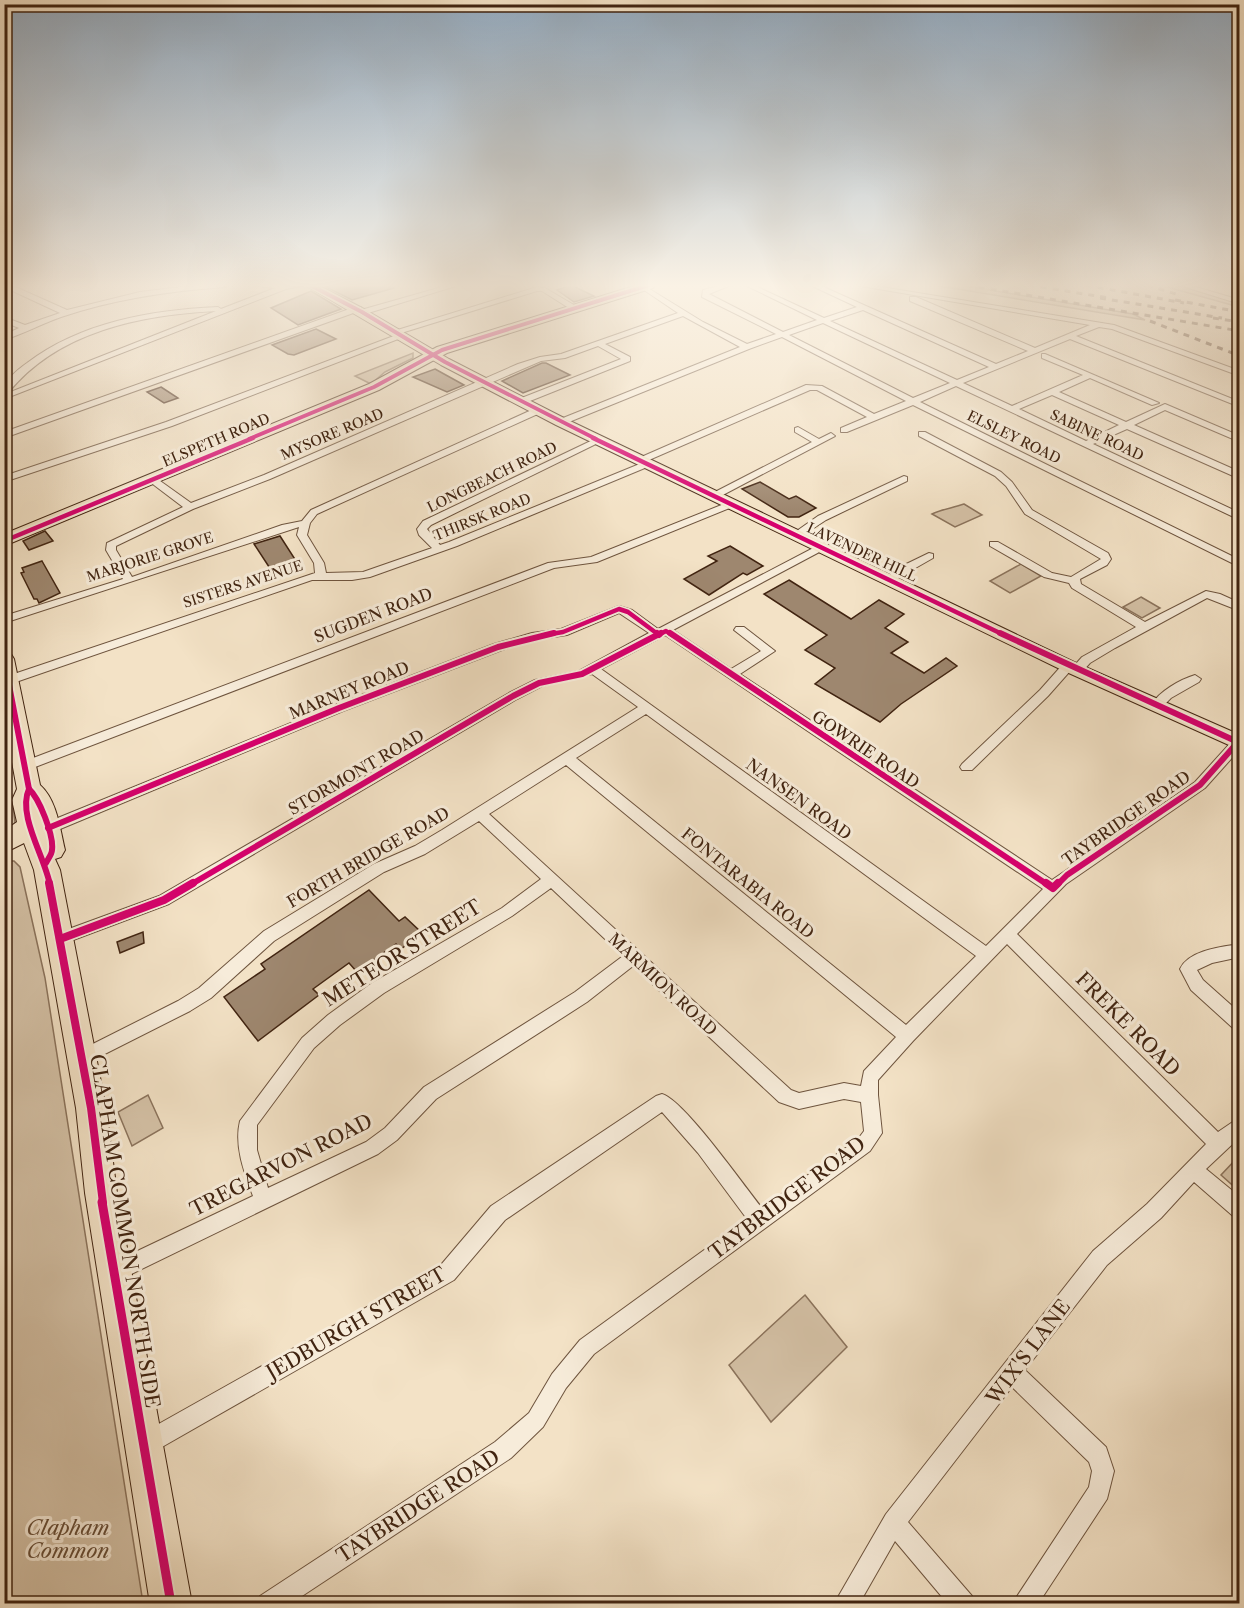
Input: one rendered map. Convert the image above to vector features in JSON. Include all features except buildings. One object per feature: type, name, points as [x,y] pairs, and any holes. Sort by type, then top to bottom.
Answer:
[{"type":"highway","name":"ELSPETH ROAD","points":[[4,541],[374,387],[426,360]]},
{"type":"highway","name":"CLAPHAM COMMON NORTH SIDE","points":[[7,669],[34,803],[52,850],[46,863],[91,1108],[114,1272],[171,1604]]},
{"type":"highway","points":[[4,843],[34,803]]},
{"type":"highway","points":[[4,852],[24,851],[32,861],[46,863]]},
{"type":"main road","name":"LAVENDER HILL","points":[[442,360],[561,422],[734,503],[1073,668],[1238,742]]},
{"type":"street","points":[[4,392],[15,378],[37,360]]},
{"type":"street","points":[[4,397],[98,360]]},
{"type":"street","points":[[4,435],[219,360]]},
{"type":"street","points":[[4,479],[170,424],[333,360]]},
{"type":"street","name":"MYSORE ROAD","points":[[129,581],[111,550],[111,545],[190,507],[267,477],[483,381],[537,360]]},
{"type":"street","points":[[522,401],[624,360]]},
{"type":"street","points":[[561,422],[714,360]]},
{"type":"street","name":"ELSLEY ROAD","points":[[831,360],[1239,564]]},
{"type":"street","name":"SABINE ROAD","points":[[905,360],[1239,517]]},
{"type":"street","points":[[981,360],[996,367]]},
{"type":"street","points":[[844,430],[1013,360]]},
{"type":"street","points":[[1055,360],[1155,403]]},
{"type":"street","points":[[1129,360],[1239,405]]},
{"type":"street","points":[[1203,360],[1239,374]]},
{"type":"street","points":[[1011,410],[1090,375]]},
{"type":"street","name":"THIRSK ROAD","points":[[321,575],[356,578],[438,549],[646,462],[809,387],[819,388],[873,417]]},
{"type":"street","points":[[1052,392],[1239,476]]},
{"type":"street","points":[[1085,445],[1165,407],[1239,439]]},
{"type":"street","points":[[305,523],[309,516],[321,508],[539,410]]},
{"type":"street","points":[[798,430],[818,442]]},
{"type":"street","points":[[922,434],[998,474],[1009,484],[1028,512],[1104,555],[1106,559],[1103,563],[1076,577],[1074,581]]},
{"type":"street","points":[[716,495],[831,436]]},
{"type":"street","name":"LONGBEACH ROAD","points":[[438,549],[423,533],[422,529],[427,523],[600,440]]},
{"type":"street","points":[[796,535],[822,518],[904,479]]},
{"type":"street","points":[[153,480],[190,507]]},
{"type":"street","name":"SUGDEN ROAD","points":[[34,803],[535,571],[555,564],[593,560],[734,503]]},
{"type":"street","name":"SISTERS AVENUE","points":[[7,669],[321,575],[320,563],[302,535],[305,523]]},
{"type":"street","name":"MARJORIE GROVE","points":[[4,620],[129,581],[286,527],[305,523]]},
{"type":"street","points":[[994,544],[1048,575],[1074,581],[1081,591],[1145,627]]},
{"type":"street","name":"STORMONT ROAD","points":[[60,939],[164,900],[513,696],[539,683],[577,675],[592,668],[663,633],[821,547]]},
{"type":"street","points":[[891,579],[900,571],[929,556]]},
{"type":"street","points":[[967,767],[1044,693],[1073,668],[1089,658],[1208,594],[1239,608]]},
{"type":"street","name":"MARNEY ROAD","points":[[34,803],[139,792],[339,708],[519,639],[563,632],[619,609],[663,633]]},
{"type":"street","points":[[730,675],[769,651],[740,630]]},
{"type":"street","name":"GOWRIE ROAD","points":[[663,633],[1053,888]]},
{"type":"street","name":"NANSEN ROAD","points":[[592,668],[987,956]]},
{"type":"street","points":[[1157,705],[1167,695],[1195,679]]},
{"type":"street","name":"FORTH BRIDGE ROAD","points":[[81,1058],[205,993],[269,936],[379,868],[427,846],[646,708]]},
{"type":"street","name":"TAYBRIDGE ROAD","points":[[268,1604],[503,1450],[536,1420],[559,1381],[587,1347],[850,1156],[873,1133],[868,1095],[870,1077],[907,1036],[1053,888],[1200,784],[1238,742]]},
{"type":"street","name":"FONTARABIA ROAD","points":[[567,758],[907,1036]]},
{"type":"street","name":"MARMION ROAD","points":[[479,813],[785,1096],[799,1101],[844,1091],[868,1095]]},
{"type":"street","name":"METEOR STREET","points":[[264,1201],[249,1150],[246,1128],[308,1043],[358,1002],[507,912],[551,879]]},
{"type":"street","name":"FREKE ROAD","points":[[1008,935],[1218,1144]]},
{"type":"street","points":[[1239,950],[1191,964],[1188,969],[1197,985],[1239,1024]]},
{"type":"street","name":"TREGARVON ROAD","points":[[114,1272],[382,1142],[430,1093],[581,997],[633,957]]},
{"type":"street","name":"JEDBURGH STREET","points":[[143,1446],[447,1273],[498,1213],[662,1102],[666,1103],[704,1146],[759,1220]]},
{"type":"street","name":"WIX'S LANE","points":[[846,1604],[894,1522],[1100,1258],[1154,1211],[1239,1125]]},
{"type":"street","points":[[1193,1170],[1239,1209]]},
{"type":"street","points":[[1013,1372],[1098,1455],[1103,1471],[1099,1491],[1024,1604]]},
{"type":"street","points":[[894,1522],[964,1604]]},
{"type":"green space","points":[[395,360],[409,360],[385,372],[371,384],[355,376]]},
{"type":"green space","points":[[964,504],[982,515],[955,527],[932,514],[940,511]]},
{"type":"green space","points":[[1021,564],[1041,576],[1010,593],[990,581]]},
{"type":"green space","points":[[1141,597],[1160,608],[1142,618],[1123,607]]},
{"type":"green space","points":[[4,735],[15,822],[12,829],[4,833]]},
{"type":"green space","name":"Clapham Common","points":[[5,861],[14,861],[20,867],[45,978],[143,1603],[5,1603]]},
{"type":"green space","points":[[148,1095],[163,1128],[132,1146],[118,1112]]},
{"type":"green space","points":[[1239,1156],[1239,1191],[1221,1175]]},
{"type":"green space","points":[[805,1295],[847,1347],[771,1422],[729,1365]]},
{"type":"cycle path","points":[[4,541],[374,387],[424,360]]},
{"type":"cycle path","points":[[442,360],[561,422],[1068,666],[1240,743]]},
{"type":"cycle path","points":[[48,828],[339,708],[498,647],[532,637],[563,632],[619,609],[628,612],[659,635]]},
{"type":"cycle path","points":[[60,939],[164,900],[513,696],[539,683],[582,674],[666,631],[1053,888],[1067,875],[1200,785],[1238,742]]},
{"type":"cycle path","points":[[4,659],[29,789],[38,797],[45,816],[52,850],[46,863]]},
{"type":"cycle path","points":[[29,789],[24,800],[28,819],[47,870],[91,1108],[101,1193],[171,1604]]}]
